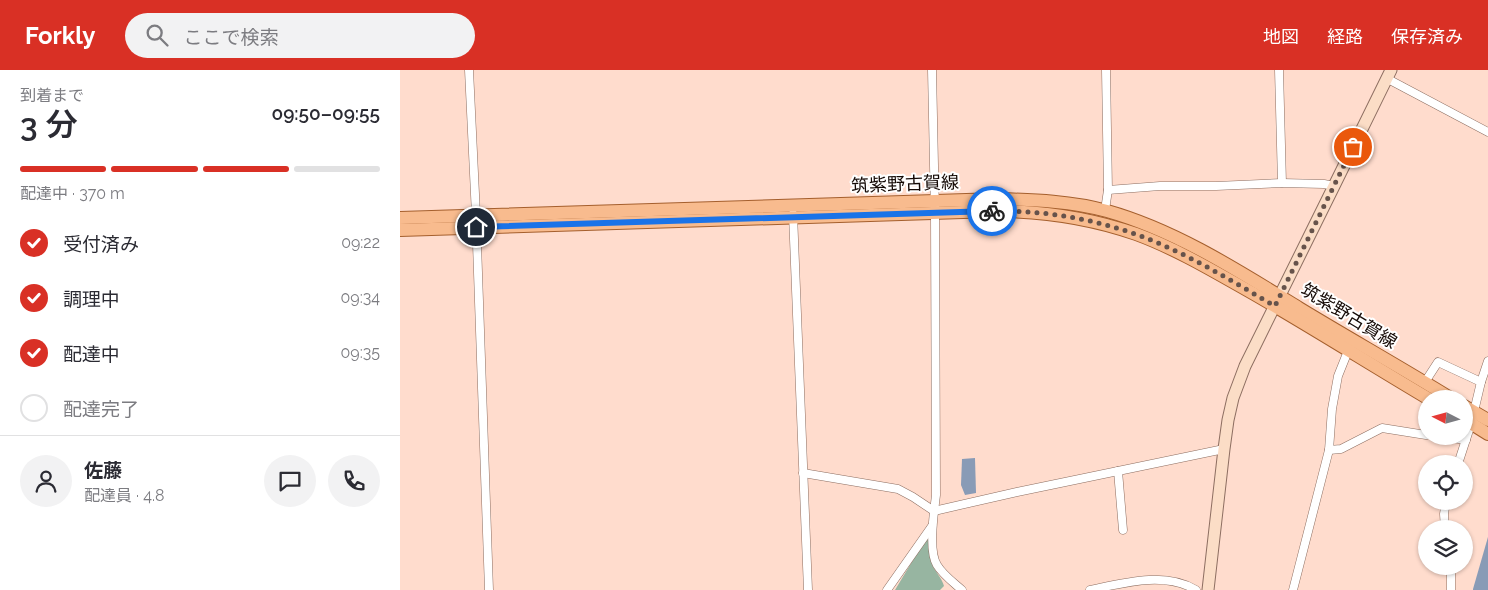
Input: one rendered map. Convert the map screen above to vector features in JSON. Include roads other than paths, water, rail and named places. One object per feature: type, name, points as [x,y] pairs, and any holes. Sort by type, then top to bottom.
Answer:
[{"type":"main road","name":"筑紫野古賀線","points":[[935,207],[998,199],[1027,200],[1058,202],[1105,210],[1133,219],[1172,235],[1255,280],[1278,301],[1348,351],[1418,392]]},
{"type":"main road","name":"筑紫野古賀線","points":[[400,218],[476,221],[935,207],[1055,214],[1109,226],[1167,246],[1278,301],[1438,390]]},
{"type":"main road","name":"筑紫野古賀線","points":[[400,230],[476,221]]},
{"type":"main road","points":[[1473,416],[1488,420]]},
{"type":"main road","points":[[1473,420],[1488,434]]},
{"type":"street","points":[[469,70],[489,590]]},
{"type":"street","points":[[932,70],[935,207],[936,495],[932,526],[935,563],[944,576],[962,590]]},
{"type":"street","points":[[1105,210],[1108,190],[1106,70]]},
{"type":"street","points":[[1279,70],[1282,183]]},
{"type":"street","points":[[1208,590],[1224,449],[1233,398],[1245,366],[1388,74],[1488,132]]},
{"type":"street","points":[[1108,190],[1160,186],[1282,183],[1334,186]]},
{"type":"street","points":[[793,211],[808,590]]},
{"type":"street","points":[[1294,590],[1329,450],[1332,410],[1338,376],[1348,351]]},
{"type":"street","points":[[1473,402],[1488,361]]},
{"type":"street","points":[[1425,382],[1438,362],[1481,382]]},
{"type":"street","points":[[1329,450],[1341,449],[1382,428],[1418,434]]},
{"type":"street","points":[[803,473],[898,489],[934,511],[1224,449]]},
{"type":"street","points":[[1118,471],[1123,530]]},
{"type":"street","points":[[887,590],[932,526]]},
{"type":"street","points":[[1451,575],[1452,590]]},
{"type":"street","points":[[1148,581],[1148,590]]},
{"type":"street","points":[[1090,590],[1118,584],[1148,581],[1182,583],[1196,590]]},
{"type":"water","points":[[975,458],[976,493],[965,495],[961,485],[962,459]]},
{"type":"water","points":[[1488,537],[1488,590],[1473,590],[1473,589]]}]
